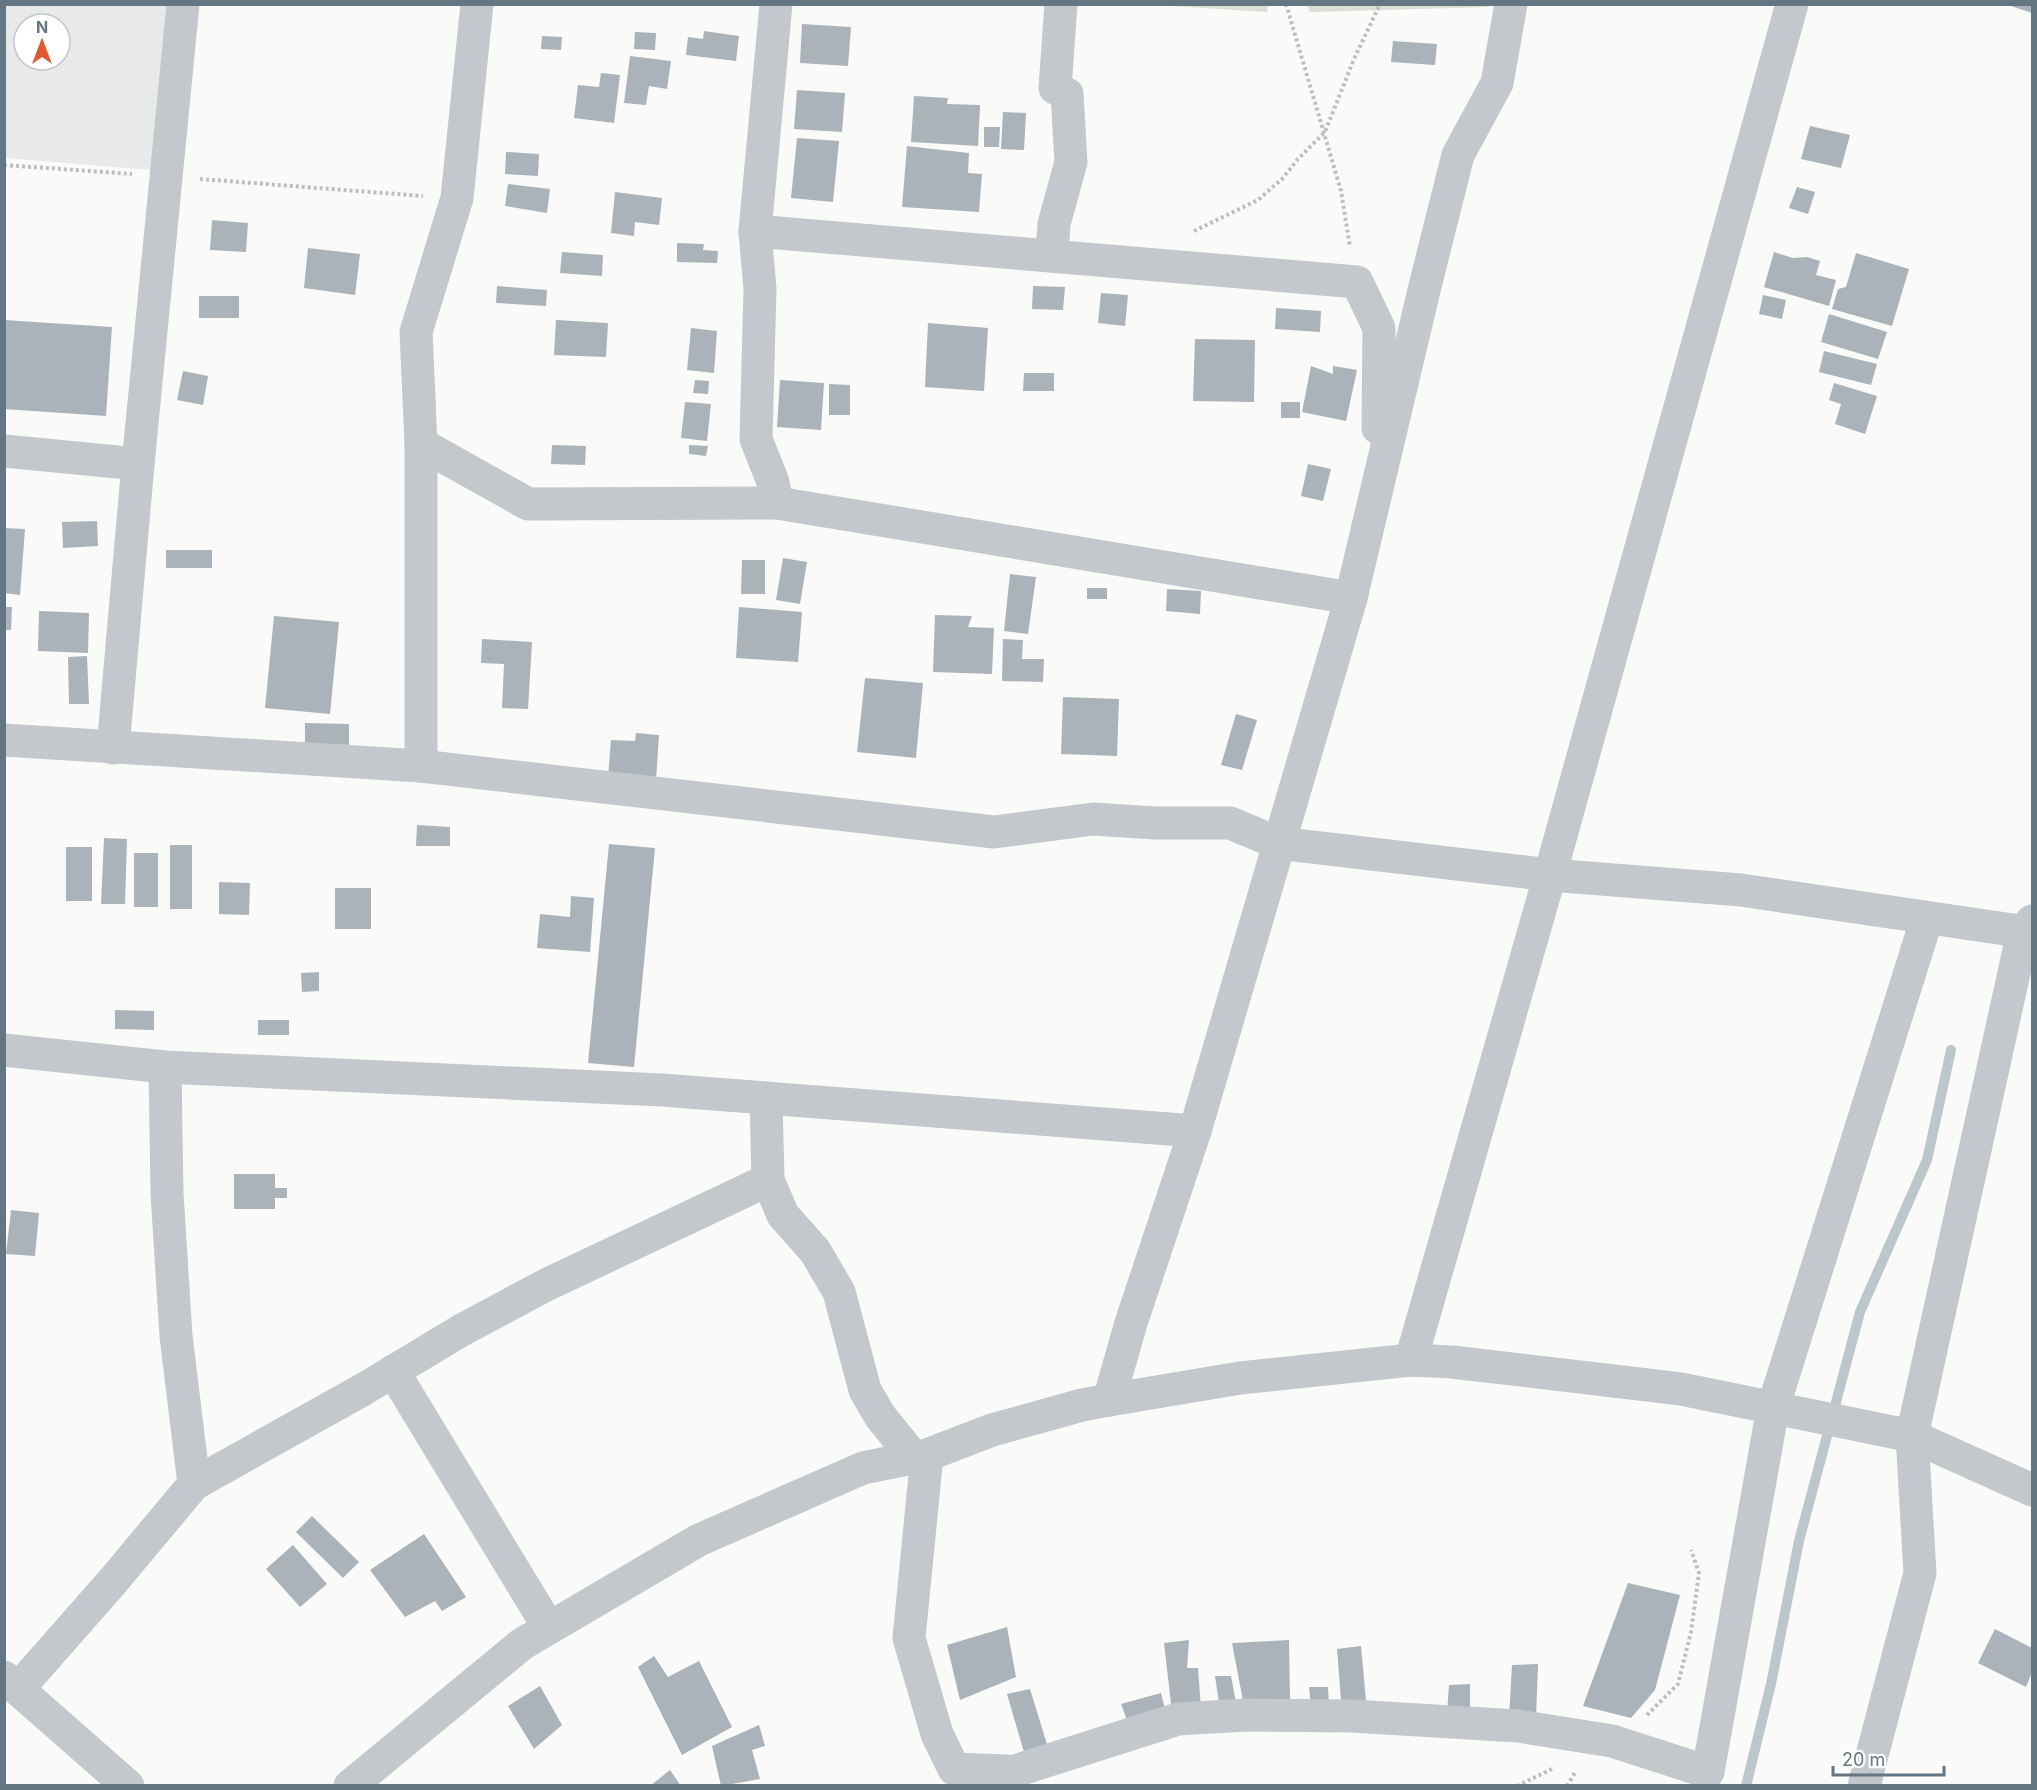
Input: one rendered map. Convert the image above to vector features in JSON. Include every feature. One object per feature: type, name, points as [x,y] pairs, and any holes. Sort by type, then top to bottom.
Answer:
[{"type":"street","points":[[113,748],[183,4]]},
{"type":"street","points":[[421,766],[421,444],[416,332],[457,198],[477,4]]},
{"type":"street","points":[[776,4],[755,231],[760,289],[756,439],[773,482],[777,503]]},
{"type":"street","points":[[1052,255],[1054,224],[1071,162],[1067,94],[1055,88],[1061,4]]},
{"type":"street","points":[[1109,1400],[1131,1323],[1195,1131],[1351,598],[1458,155],[1497,83],[1511,4]]},
{"type":"street","points":[[1411,1360],[1550,875],[1792,4]]},
{"type":"street","points":[[755,231],[1357,282],[1379,328],[1378,483]]},
{"type":"street","points":[[421,444],[528,504],[777,503],[1351,598]]},
{"type":"street","points":[[4,451],[138,464]]},
{"type":"street","points":[[4,740],[421,766],[994,832],[1093,819],[1155,823],[1230,823],[1278,843],[1550,875],[1741,890],[1927,918],[2029,929],[1912,1436],[1920,1574],[1864,1785]]},
{"type":"street","points":[[980,1785],[1015,1771],[1178,1719],[1246,1716],[1364,1717],[1518,1726],[1612,1741],[1707,1772],[1773,1408],[1927,918]]},
{"type":"street","points":[[4,1050],[165,1066],[662,1090],[1195,1131]]},
{"type":"street","points":[[165,1066],[167,1193],[176,1336],[194,1484]]},
{"type":"street","points":[[766,1098],[768,1180],[783,1215],[815,1251],[839,1292],[865,1390],[880,1416],[921,1456],[909,1638],[937,1734],[954,1769],[1015,1771]]},
{"type":"street","points":[[128,1785],[11,1683],[113,1581],[194,1484],[460,1331],[546,1285],[768,1180]]},
{"type":"street","points":[[350,1785],[522,1644],[699,1540],[864,1468],[921,1456],[992,1430],[1082,1405],[1109,1400],[1240,1378],[1411,1360],[1452,1362],[1681,1389],[1912,1436],[2032,1490]]},
{"type":"street","points":[[393,1371],[549,1628]]},
{"type":"path","points":[[1286,4],[1341,191],[1357,282]]},
{"type":"path","points":[[1187,234],[1258,200],[1282,179],[1325,132],[1354,59],[1380,4]]},
{"type":"path","points":[[4,165],[457,198]]},
{"type":"path","points":[[1612,1741],[1648,1714],[1678,1684],[1691,1632],[1699,1574],[1691,1550]]},
{"type":"shaded area","points":[[1268,4],[1267,12],[1171,6],[1092,5]]},
{"type":"shaded area","points":[[4,5],[179,5],[164,171],[5,158]]},
{"type":"shaded area","points":[[1307,5],[1489,5],[1488,7],[1310,12]]},
{"type":"building","points":[[2032,4],[2032,13],[2008,5]]},
{"type":"building","points":[[802,24],[851,27],[848,66],[800,63]]},
{"type":"building","points":[[704,31],[739,36],[736,61],[686,55],[688,37],[703,39]]},
{"type":"building","points":[[635,32],[656,33],[655,50],[634,49]]},
{"type":"building","points":[[542,36],[562,37],[561,50],[541,49]]},
{"type":"building","points":[[1393,41],[1437,44],[1435,65],[1391,62]]},
{"type":"building","points":[[630,56],[671,61],[667,89],[649,86],[646,105],[624,103]]},
{"type":"building","points":[[601,73],[620,75],[614,123],[574,118],[578,85],[599,87]]},
{"type":"building","points":[[797,90],[845,93],[842,132],[794,129]]},
{"type":"building","points":[[914,96],[948,98],[947,104],[980,105],[978,146],[911,142]]},
{"type":"building","points":[[1003,112],[1026,113],[1024,150],[1001,149]]},
{"type":"building","points":[[1810,126],[1850,135],[1841,168],[1801,159]]},
{"type":"building","points":[[984,127],[1000,127],[999,147],[984,147]]},
{"type":"building","points":[[797,138],[839,141],[833,202],[791,198]]},
{"type":"building","points":[[907,146],[969,153],[968,173],[982,174],[979,212],[902,207]]},
{"type":"building","points":[[506,152],[539,154],[538,176],[505,174]]},
{"type":"building","points":[[508,184],[550,189],[547,213],[505,206]]},
{"type":"building","points":[[1797,187],[1815,192],[1808,214],[1789,208]]},
{"type":"building","points":[[615,192],[662,198],[659,225],[635,222],[634,236],[611,233]]},
{"type":"building","points":[[212,220],[248,223],[246,252],[210,250]]},
{"type":"building","points":[[677,243],[704,244],[703,250],[718,251],[717,263],[677,262]]},
{"type":"building","points":[[308,248],[360,254],[355,295],[304,288]]},
{"type":"building","points":[[562,252],[603,255],[602,276],[560,273]]},
{"type":"building","points":[[1774,252],[1793,258],[1807,257],[1820,261],[1816,275],[1836,280],[1829,306],[1764,287]]},
{"type":"building","points":[[1856,253],[1909,269],[1892,326],[1832,309],[1838,289],[1846,287]]},
{"type":"building","points":[[497,286],[547,290],[546,306],[496,303]]},
{"type":"building","points":[[1033,286],[1065,287],[1063,310],[1032,309]]},
{"type":"building","points":[[1101,293],[1128,295],[1125,326],[1098,323]]},
{"type":"building","points":[[1763,295],[1786,300],[1782,319],[1759,314]]},
{"type":"building","points":[[199,296],[239,296],[239,318],[199,318]]},
{"type":"building","points":[[1276,308],[1321,311],[1320,332],[1275,329]]},
{"type":"building","points":[[1829,314],[1887,332],[1878,359],[1821,342]]},
{"type":"building","points":[[4,320],[112,327],[106,416],[4,409]]},
{"type":"building","points":[[556,320],[608,323],[606,357],[554,355]]},
{"type":"building","points":[[928,323],[988,328],[984,391],[925,387]]},
{"type":"building","points":[[691,328],[717,331],[714,373],[687,370]]},
{"type":"building","points":[[1195,339],[1255,340],[1254,402],[1193,401]]},
{"type":"building","points":[[1824,351],[1877,364],[1871,385],[1819,372]]},
{"type":"building","points":[[1311,366],[1333,374],[1333,366],[1357,370],[1346,421],[1302,412]]},
{"type":"building","points":[[183,371],[208,376],[203,405],[177,400]]},
{"type":"building","points":[[1024,373],[1054,373],[1054,391],[1023,391]]},
{"type":"building","points":[[695,380],[709,381],[708,394],[693,393]]},
{"type":"building","points":[[780,380],[824,383],[821,430],[777,427]]},
{"type":"building","points":[[1834,383],[1877,396],[1865,434],[1835,424],[1841,404],[1829,400]]},
{"type":"building","points":[[829,384],[850,385],[850,415],[829,415]]},
{"type":"building","points":[[685,402],[711,404],[707,441],[681,438]]},
{"type":"building","points":[[1281,402],[1300,402],[1300,418],[1281,418]]},
{"type":"building","points":[[552,445],[586,446],[585,465],[551,464]]},
{"type":"building","points":[[689,445],[708,446],[706,456],[689,454]]},
{"type":"building","points":[[1308,464],[1331,469],[1323,501],[1301,496]]},
{"type":"building","points":[[97,521],[98,546],[63,548],[62,522]]},
{"type":"building","points":[[4,528],[25,529],[20,595],[4,593]]},
{"type":"building","points":[[166,550],[212,550],[212,568],[166,568]]},
{"type":"building","points":[[783,558],[807,562],[800,604],[776,600]]},
{"type":"building","points":[[742,560],[765,560],[765,594],[741,594]]},
{"type":"building","points":[[1010,574],[1036,577],[1028,634],[1004,631]]},
{"type":"building","points":[[1087,588],[1107,588],[1107,599],[1087,599]]},
{"type":"building","points":[[1167,589],[1201,591],[1200,614],[1166,611]]},
{"type":"building","points":[[4,607],[12,607],[11,630],[4,630]]},
{"type":"building","points":[[739,607],[802,612],[798,662],[736,658]]},
{"type":"building","points":[[39,611],[89,613],[88,653],[38,651]]},
{"type":"building","points":[[935,615],[972,616],[968,627],[994,628],[992,674],[933,672]]},
{"type":"building","points":[[274,616],[339,622],[330,714],[265,708]]},
{"type":"building","points":[[482,639],[532,642],[528,709],[502,708],[504,664],[481,663]]},
{"type":"building","points":[[1003,639],[1023,640],[1022,659],[1044,659],[1043,682],[1002,681]]},
{"type":"building","points":[[87,656],[89,704],[69,704],[68,657]]},
{"type":"building","points":[[865,678],[923,683],[916,758],[857,752]]},
{"type":"building","points":[[1063,697],[1119,699],[1117,756],[1061,754]]},
{"type":"building","points":[[1236,714],[1257,720],[1242,770],[1221,765]]},
{"type":"building","points":[[305,723],[349,724],[349,745],[305,744]]},
{"type":"building","points":[[636,733],[659,735],[656,780],[608,777],[611,740],[635,741]]},
{"type":"building","points":[[417,825],[450,827],[450,846],[416,846]]},
{"type":"building","points":[[104,838],[127,839],[125,904],[101,904]]},
{"type":"building","points":[[609,844],[655,848],[634,1067],[588,1063]]},
{"type":"building","points":[[170,845],[192,845],[192,909],[170,909]]},
{"type":"building","points":[[66,847],[92,847],[92,901],[66,901]]},
{"type":"building","points":[[134,853],[158,853],[158,907],[134,907]]},
{"type":"building","points":[[219,882],[250,883],[249,915],[219,914]]},
{"type":"building","points":[[335,888],[371,888],[371,929],[335,929]]},
{"type":"building","points":[[571,896],[594,898],[590,952],[537,948],[540,914],[570,917]]},
{"type":"building","points":[[319,972],[319,991],[302,992],[301,973]]},
{"type":"building","points":[[115,1010],[154,1011],[154,1030],[115,1029]]},
{"type":"building","points":[[258,1020],[289,1020],[289,1035],[258,1035]]},
{"type":"building","points":[[234,1174],[275,1174],[275,1188],[287,1188],[287,1198],[275,1198],[275,1209],[234,1209]]},
{"type":"building","points":[[11,1210],[39,1213],[35,1256],[6,1254]]},
{"type":"building","points":[[312,1516],[359,1562],[343,1578],[296,1532]]},
{"type":"building","points":[[424,1534],[466,1597],[442,1611],[435,1601],[405,1617],[370,1570]]},
{"type":"building","points":[[293,1545],[327,1584],[300,1607],[266,1569]]},
{"type":"building","points":[[1628,1583],[1680,1595],[1655,1690],[1631,1718],[1583,1706]]},
{"type":"building","points":[[1007,1627],[1016,1677],[960,1700],[947,1645]]},
{"type":"building","points":[[1995,1629],[2032,1648],[2032,1672],[2026,1687],[1978,1663]]},
{"type":"building","points":[[1189,1640],[1187,1668],[1198,1668],[1201,1709],[1172,1712],[1164,1643]]},
{"type":"building","points":[[1289,1640],[1290,1701],[1243,1701],[1232,1643]]},
{"type":"building","points":[[1361,1646],[1366,1701],[1341,1700],[1337,1649]]},
{"type":"building","points":[[654,1656],[668,1677],[699,1661],[732,1727],[682,1755],[638,1667]]},
{"type":"building","points":[[1538,1664],[1536,1718],[1509,1718],[1512,1665]]},
{"type":"building","points":[[1215,1676],[1231,1676],[1237,1708],[1220,1709]]},
{"type":"building","points":[[1470,1684],[1470,1714],[1447,1714],[1449,1685]]},
{"type":"building","points":[[540,1686],[562,1725],[534,1749],[508,1706]]},
{"type":"building","points":[[1309,1687],[1328,1687],[1329,1707],[1311,1707]]},
{"type":"building","points":[[1030,1689],[1049,1751],[1026,1759],[1007,1694]]},
{"type":"building","points":[[1161,1693],[1166,1713],[1130,1728],[1121,1704]]},
{"type":"building","points":[[759,1725],[765,1746],[752,1750],[760,1779],[721,1786],[712,1746]]},
{"type":"building","points":[[670,1770],[681,1786],[650,1786]]},
{"type":"waterway","points":[[1746,1786],[1771,1684],[1799,1541],[1860,1312],[1927,1160],[1951,1050]]}]
